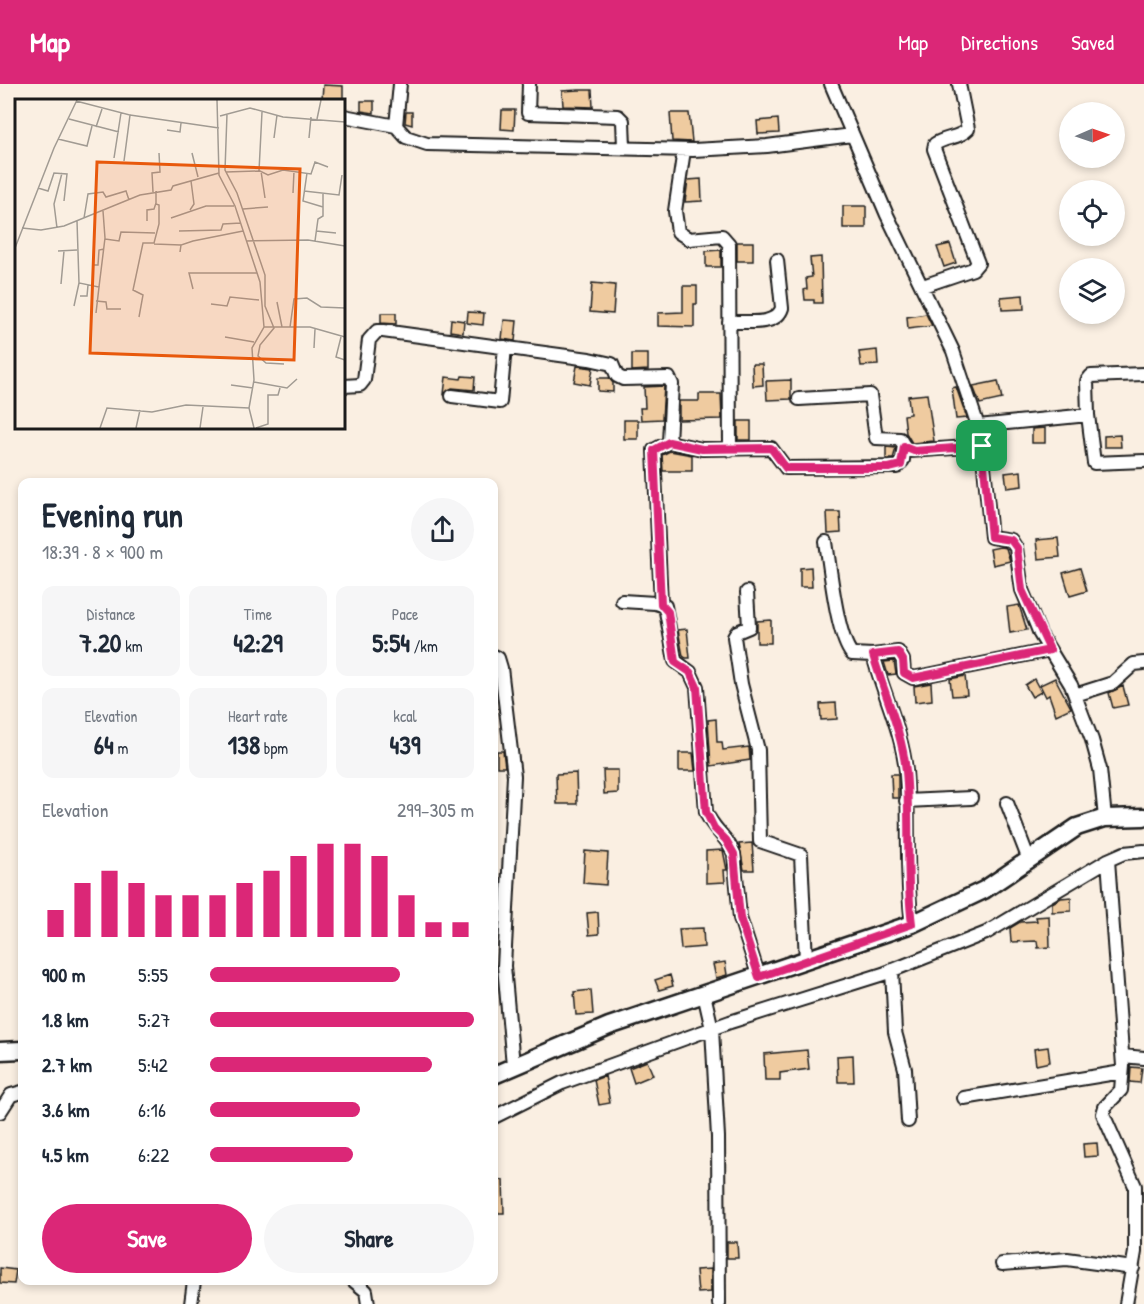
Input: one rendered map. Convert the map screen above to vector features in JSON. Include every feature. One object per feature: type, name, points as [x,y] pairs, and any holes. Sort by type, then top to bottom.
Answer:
[{"type":"main road","points":[[498,1073],[609,1026],[705,998],[912,924],[968,899],[1077,827],[1105,818],[1144,818]]},
{"type":"main road","points":[[0,1051],[18,1050]]},
{"type":"street","points":[[396,126],[400,84]]},
{"type":"street","points":[[529,84],[528,113],[618,116],[622,122],[624,147]]},
{"type":"street","points":[[831,84],[887,215],[953,351],[978,426],[991,537],[1011,540],[1017,548],[1022,590],[1050,650],[1075,695],[1100,769],[1105,818]]},
{"type":"street","points":[[923,286],[973,269],[978,263],[934,149],[934,144],[939,141],[964,134],[968,129],[959,84]]},
{"type":"street","points":[[345,116],[396,126],[406,137],[427,144],[684,150],[767,146],[852,135]]},
{"type":"street","points":[[684,150],[675,226],[684,238],[714,235],[727,240],[730,450]]},
{"type":"street","points":[[729,322],[774,320],[780,315],[782,308],[777,260]]},
{"type":"street","points":[[345,386],[356,387],[364,380],[369,340],[376,331],[505,347],[612,364],[617,376],[623,379],[669,378],[672,384],[669,442]]},
{"type":"street","points":[[452,396],[500,402],[505,347]]},
{"type":"street","points":[[1143,374],[1091,376],[1087,381],[1088,415],[1094,463],[1144,460]]},
{"type":"street","points":[[759,977],[740,918],[734,854],[726,840],[714,828],[706,812],[697,687],[690,672],[675,662],[668,612],[661,604],[654,450],[669,442],[702,449],[774,449],[786,468],[889,468],[901,465],[904,447],[900,439],[876,438],[870,395],[799,399]]},
{"type":"street","points":[[978,426],[1088,415]]},
{"type":"street","points":[[904,447],[914,451],[982,446]]},
{"type":"street","points":[[826,542],[847,646],[852,654],[873,655],[898,652],[903,660],[904,673],[913,678],[1050,650]]},
{"type":"street","points":[[747,592],[749,627],[737,632],[734,637],[741,684],[758,750],[760,841],[801,855],[806,960]]},
{"type":"street","points":[[622,602],[661,604]]},
{"type":"street","points":[[873,655],[902,745],[906,801],[906,884],[912,924]]},
{"type":"street","points":[[498,658],[514,776],[504,966],[513,1065]]},
{"type":"street","points":[[1075,695],[1113,683],[1134,664],[1144,663]]},
{"type":"street","points":[[906,801],[971,798]]},
{"type":"street","points":[[1007,803],[1029,860]]},
{"type":"street","points":[[498,1115],[561,1083],[711,1024],[892,970],[986,933],[1108,860],[1144,851]]},
{"type":"street","points":[[1108,860],[1123,1056],[1121,1090],[1105,1107],[1103,1114],[1135,1186],[1137,1204],[1133,1268],[1126,1304]]},
{"type":"street","points":[[892,970],[893,1012],[905,1068],[908,1121]]},
{"type":"street","points":[[705,998],[711,1024],[718,1137],[719,1304]]},
{"type":"street","points":[[1123,1056],[1144,1058]]},
{"type":"street","points":[[964,1098],[1122,1072]]},
{"type":"street","points":[[0,1112],[11,1095],[18,1093]]},
{"type":"street","points":[[1002,1264],[1067,1259],[1133,1268]]},
{"type":"street","points":[[191,1304],[193,1285]]},
{"type":"street","points":[[359,1285],[366,1291],[368,1304]]},
{"type":"building","points":[[323,85],[343,86],[343,99],[322,99]]},
{"type":"building","points":[[592,90],[593,107],[563,106],[562,91]]},
{"type":"building","points":[[361,101],[374,101],[374,113],[361,111]]},
{"type":"building","points":[[502,110],[515,110],[514,130],[501,129]]},
{"type":"building","points":[[406,112],[412,112],[412,125],[405,123]]},
{"type":"building","points":[[670,113],[689,113],[692,142],[672,141]]},
{"type":"building","points":[[778,119],[779,133],[758,134],[757,121]]},
{"type":"building","points":[[701,179],[702,201],[685,202],[688,180]]},
{"type":"building","points":[[843,206],[866,206],[866,228],[843,228]]},
{"type":"building","points":[[737,242],[753,242],[753,261],[737,261]]},
{"type":"building","points":[[950,244],[956,263],[944,267],[937,247]]},
{"type":"building","points":[[721,250],[721,267],[706,267],[706,251]]},
{"type":"building","points":[[821,257],[822,303],[814,303],[814,300],[805,300],[804,290],[807,289],[806,278],[812,277],[810,258]]},
{"type":"building","points":[[592,283],[615,285],[613,314],[590,312]]},
{"type":"building","points":[[683,286],[697,286],[694,327],[658,326],[658,313],[683,312]]},
{"type":"building","points":[[1023,295],[1024,309],[1002,310],[1001,297]]},
{"type":"building","points":[[468,312],[484,313],[483,325],[467,323]]},
{"type":"building","points":[[381,313],[396,313],[396,324],[381,323]]},
{"type":"building","points":[[926,314],[932,326],[908,329],[907,317]]},
{"type":"building","points":[[451,319],[464,321],[463,333],[450,331]]},
{"type":"building","points":[[504,320],[517,321],[515,341],[502,339]]},
{"type":"building","points":[[877,350],[878,365],[861,366],[859,352]]},
{"type":"building","points":[[632,354],[648,354],[648,370],[632,371]]},
{"type":"building","points":[[752,364],[762,364],[763,385],[753,386]]},
{"type":"building","points":[[577,366],[593,368],[590,385],[574,382]]},
{"type":"building","points":[[462,376],[475,377],[474,390],[452,388],[444,394],[446,377],[461,379]]},
{"type":"building","points":[[598,378],[609,378],[613,383],[613,392],[598,391]]},
{"type":"building","points":[[791,380],[791,399],[767,400],[766,381]]},
{"type":"building","points":[[998,381],[1002,399],[980,404],[973,386]]},
{"type":"building","points":[[664,386],[662,419],[641,420],[640,408],[645,408],[644,387]]},
{"type":"building","points":[[956,387],[967,418],[956,419],[952,388]]},
{"type":"building","points":[[699,394],[721,394],[722,419],[679,420],[679,401],[699,401]]},
{"type":"building","points":[[927,394],[934,441],[912,443],[906,433],[904,415],[910,414],[908,396]]},
{"type":"building","points":[[624,420],[638,420],[638,439],[624,439]]},
{"type":"building","points":[[738,421],[751,421],[751,440],[738,440]]},
{"type":"building","points":[[1045,428],[1045,443],[1032,443],[1032,429]]},
{"type":"building","points":[[1120,435],[1121,447],[1104,447],[1104,436]]},
{"type":"building","points":[[886,447],[896,448],[893,459],[886,459]]},
{"type":"building","points":[[670,451],[692,455],[692,471],[663,471],[662,455]]},
{"type":"building","points":[[1021,471],[1022,486],[1007,488],[1005,473]]},
{"type":"building","points":[[827,512],[840,512],[841,532],[828,533]]},
{"type":"building","points":[[1058,538],[1060,557],[1038,559],[1036,540]]},
{"type":"building","points":[[1006,548],[1010,561],[993,565],[990,549]]},
{"type":"building","points":[[811,567],[812,587],[800,587],[800,568]]},
{"type":"building","points":[[1080,568],[1087,591],[1070,596],[1063,573]]},
{"type":"building","points":[[1019,605],[1027,630],[1010,633],[1007,607]]},
{"type":"building","points":[[771,620],[771,643],[757,643],[757,621]]},
{"type":"building","points":[[687,629],[690,658],[683,656],[678,630]]},
{"type":"building","points":[[894,661],[896,674],[888,675],[884,662]]},
{"type":"building","points":[[965,676],[967,695],[952,696],[950,679]]},
{"type":"building","points":[[1055,678],[1071,708],[1056,715],[1049,695],[1046,697],[1040,685]]},
{"type":"building","points":[[1034,679],[1041,692],[1032,697],[1025,685]]},
{"type":"building","points":[[931,683],[932,700],[915,702],[914,686]]},
{"type":"building","points":[[1123,686],[1128,705],[1113,708],[1109,693]]},
{"type":"building","points":[[836,703],[837,719],[821,720],[820,704]]},
{"type":"building","points":[[716,719],[717,742],[722,742],[723,750],[749,747],[750,760],[711,766],[708,720]]},
{"type":"building","points":[[498,751],[503,751],[505,767],[498,767]]},
{"type":"building","points":[[679,753],[693,753],[695,771],[679,771]]},
{"type":"building","points":[[603,770],[618,770],[618,793],[604,794]]},
{"type":"building","points":[[576,773],[577,804],[557,804],[556,774]]},
{"type":"building","points":[[891,774],[898,774],[898,798],[892,798]]},
{"type":"building","points":[[752,843],[754,870],[744,870],[739,844]]},
{"type":"building","points":[[723,850],[727,870],[724,870],[725,882],[706,883],[706,851]]},
{"type":"building","points":[[585,851],[608,853],[606,885],[583,883]]},
{"type":"building","points":[[1071,897],[1071,911],[1052,912],[1052,903],[1061,898]]},
{"type":"building","points":[[598,912],[599,934],[589,935],[587,913]]},
{"type":"building","points":[[1049,916],[1050,947],[1038,948],[1037,941],[1011,942],[1010,928],[1020,922],[1037,921],[1036,917]]},
{"type":"building","points":[[703,928],[704,947],[681,949],[679,929]]},
{"type":"building","points":[[725,962],[727,975],[716,978],[713,964]]},
{"type":"building","points":[[670,975],[673,986],[659,990],[655,980]]},
{"type":"building","points":[[591,990],[593,1014],[576,1015],[574,992]]},
{"type":"building","points":[[1048,1047],[1050,1062],[1036,1065],[1034,1049]]},
{"type":"building","points":[[807,1050],[809,1069],[780,1073],[780,1080],[765,1080],[764,1054]]},
{"type":"building","points":[[853,1055],[854,1082],[838,1082],[837,1056]]},
{"type":"building","points":[[647,1061],[653,1075],[634,1083],[629,1068]]},
{"type":"building","points":[[1131,1067],[1142,1068],[1140,1083],[1130,1082]]},
{"type":"building","points":[[605,1076],[610,1103],[599,1105],[594,1080]]},
{"type":"building","points":[[1097,1143],[1098,1156],[1084,1157],[1083,1144]]},
{"type":"building","points":[[503,1180],[504,1213],[498,1213],[498,1181]]},
{"type":"building","points":[[727,1242],[737,1242],[738,1258],[727,1258]]},
{"type":"building","points":[[0,1268],[16,1270],[14,1284],[0,1283]]},
{"type":"building","points":[[711,1269],[711,1292],[698,1293],[696,1270]]},
{"type":"route","points":[[669,442],[702,449],[771,448],[786,468],[889,468],[901,465],[904,447],[914,451],[982,446],[991,537],[996,540],[1011,540],[1017,548],[1022,590],[1040,634],[1050,650],[913,678],[904,673],[902,656],[898,652],[873,655],[902,745],[906,772],[906,884],[912,924],[759,977],[740,918],[735,888],[734,854],[726,840],[709,822],[706,812],[697,687],[690,672],[675,662],[668,612],[661,604],[663,604],[654,450],[669,442]]}]
